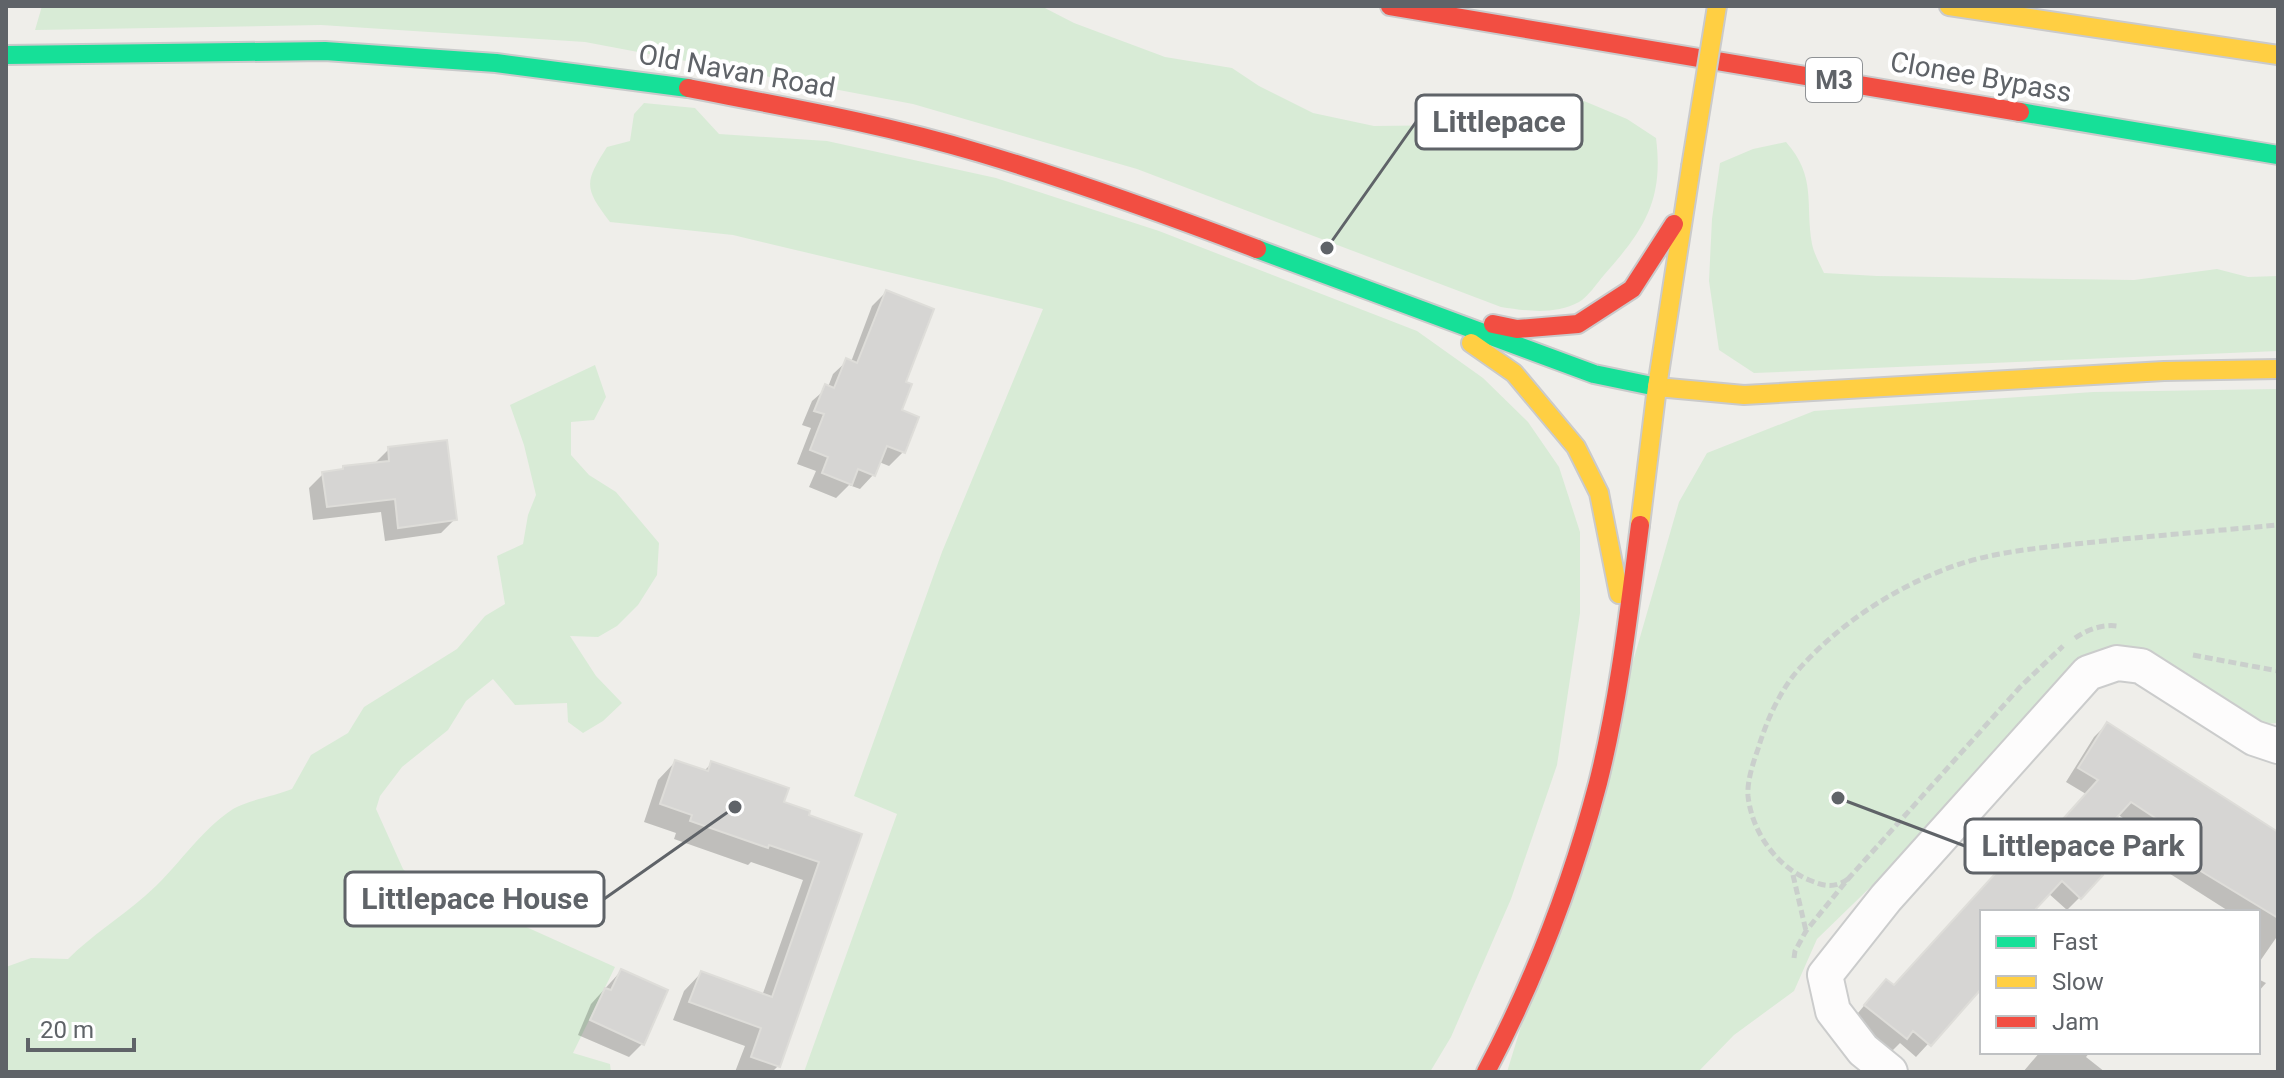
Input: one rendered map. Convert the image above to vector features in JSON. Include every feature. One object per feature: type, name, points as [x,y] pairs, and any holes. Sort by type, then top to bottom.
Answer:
[{"type":"main road","name":"Clonee Bypass","points":[[1390,6],[2278,155]]},
{"type":"main road","points":[[1486,1072],[1519,1009],[1569,875],[1598,782],[1626,635],[1682,210],[1717,6]]},
{"type":"main road","points":[[1949,6],[2278,55]]},
{"type":"main road","name":"Old Navan Road","points":[[6,55],[325,51],[496,63],[676,86],[836,116],[977,152],[1105,192],[1594,374],[1657,387],[1744,395],[2164,371],[2278,369]]},
{"type":"main road","points":[[1428,313],[1517,329],[1578,324],[1632,289],[1682,210]]},
{"type":"main road","name":"Old Navan Road","points":[[1428,313],[1514,373],[1576,447],[1599,493],[1626,635]]},
{"type":"street","points":[[1890,1072],[1863,1050],[1833,1011],[1825,975],[1886,898],[2088,673],[2117,663],[2141,666],[2254,738],[2278,746]]},
{"type":"path","points":[[1848,879],[1837,887],[1822,886],[1793,874],[1769,850],[1755,824],[1748,794],[1752,766],[1766,724],[1798,670],[1845,625],[1899,591],[1953,566],[2005,552],[2278,525]]},
{"type":"path","points":[[1793,874],[1806,931]]},
{"type":"green space","points":[[42,6],[1041,6],[1074,23],[1165,57],[1232,68],[1259,86],[1313,113],[1374,126],[1461,125],[1499,131],[1503,115],[1524,101],[1584,101],[1627,119],[1656,138],[1657,179],[1654,197],[1640,228],[1586,297],[1560,309],[1520,310],[1501,307],[1137,169],[913,104],[585,42],[321,25],[35,30]]},
{"type":"green space","points":[[644,103],[695,108],[719,134],[827,141],[996,178],[1159,231],[1417,331],[1483,378],[1528,422],[1559,467],[1580,532],[1580,613],[1557,765],[1511,899],[1451,1037],[1430,1072],[804,1072],[897,814],[854,796],[942,552],[1043,309],[733,235],[610,222],[595,201],[591,178],[607,147],[630,141],[634,114]]},
{"type":"green space","points":[[1786,142],[1796,155],[1806,179],[1812,244],[1824,273],[2134,280],[2217,269],[2248,277],[2278,276],[2278,351],[1754,373],[1719,350],[1709,281],[1712,219],[1720,163],[1753,149]]},
{"type":"green space","points":[[595,365],[606,397],[594,420],[571,422],[571,455],[589,475],[616,492],[659,543],[657,575],[638,605],[617,626],[598,637],[570,636],[596,676],[622,703],[603,721],[583,733],[568,722],[567,703],[515,705],[493,679],[466,701],[448,730],[402,767],[380,796],[376,809],[407,873],[615,967],[573,1053],[610,1064],[611,1072],[6,1072],[6,967],[31,958],[68,959],[157,885],[220,818],[239,806],[292,789],[311,755],[348,733],[364,707],[457,649],[485,616],[505,604],[497,556],[523,544],[528,515],[536,495],[510,405]]},
{"type":"green space","points":[[2278,389],[2278,723],[2263,724],[2082,660],[2037,704],[1886,872],[1817,939],[1794,991],[1734,1035],[1698,1072],[1507,1072],[1679,502],[1707,453],[1814,411],[2093,392]]},
{"type":"building","points":[[886,290],[934,309],[906,382],[912,384],[902,410],[919,417],[905,453],[887,446],[875,476],[858,469],[852,485],[822,473],[828,457],[810,450],[824,414],[814,411],[825,384],[834,388],[846,358],[857,363]]},
{"type":"building","points":[[447,440],[457,520],[398,528],[395,499],[327,507],[322,472],[343,469],[343,466],[389,461],[388,447]]},
{"type":"building","points":[[2107,722],[2278,832],[2278,918],[2176,856],[2187,839],[2131,802],[2082,855],[2103,875],[2081,899],[2062,881],[2035,910],[1980,910],[1980,990],[1931,1046],[1913,1031],[1907,1039],[1864,1005],[1886,979],[1894,985],[2044,820],[2054,829],[2098,780],[2078,768]]},
{"type":"building","points":[[675,760],[708,771],[711,761],[789,788],[784,802],[810,811],[809,815],[862,834],[780,1067],[751,1057],[761,1028],[689,1002],[701,971],[772,997],[819,862],[690,821],[692,815],[660,804]]},
{"type":"building","points":[[621,969],[668,990],[644,1045],[590,1020],[605,988],[611,990]]},
{"type":"traffic: fast","points":[[6,55],[325,51],[496,63],[688,88]]},
{"type":"traffic: fast","points":[[2020,112],[2278,155]]},
{"type":"traffic: fast","points":[[1257,249],[1594,374],[1657,387]]},
{"type":"traffic: slow","points":[[1691,167],[1717,6]]},
{"type":"traffic: slow","points":[[1949,6],[2278,55]]},
{"type":"traffic: slow","points":[[1640,525],[1657,387],[1691,167]]},
{"type":"traffic: slow","points":[[1471,343],[1514,373],[1576,447],[1599,493],[1619,594]]},
{"type":"traffic: slow","points":[[1657,387],[1744,395],[2164,371],[2278,369]]},
{"type":"traffic: jam","points":[[1390,6],[2020,112]]},
{"type":"traffic: jam","points":[[688,88],[835,117],[944,143],[1085,186],[1257,249]]},
{"type":"traffic: jam","points":[[1493,324],[1517,329],[1578,324],[1632,289],[1674,224]]},
{"type":"traffic: jam","points":[[1486,1072],[1536,967],[1588,820],[1618,687],[1640,525]]},
{"type":"place","name":"Littlepace","points":[[1327,248]]},
{"type":"place","name":"Littlepace Park","points":[[1838,798]]},
{"type":"place","name":"Littlepace House","points":[[735,807]]}]
